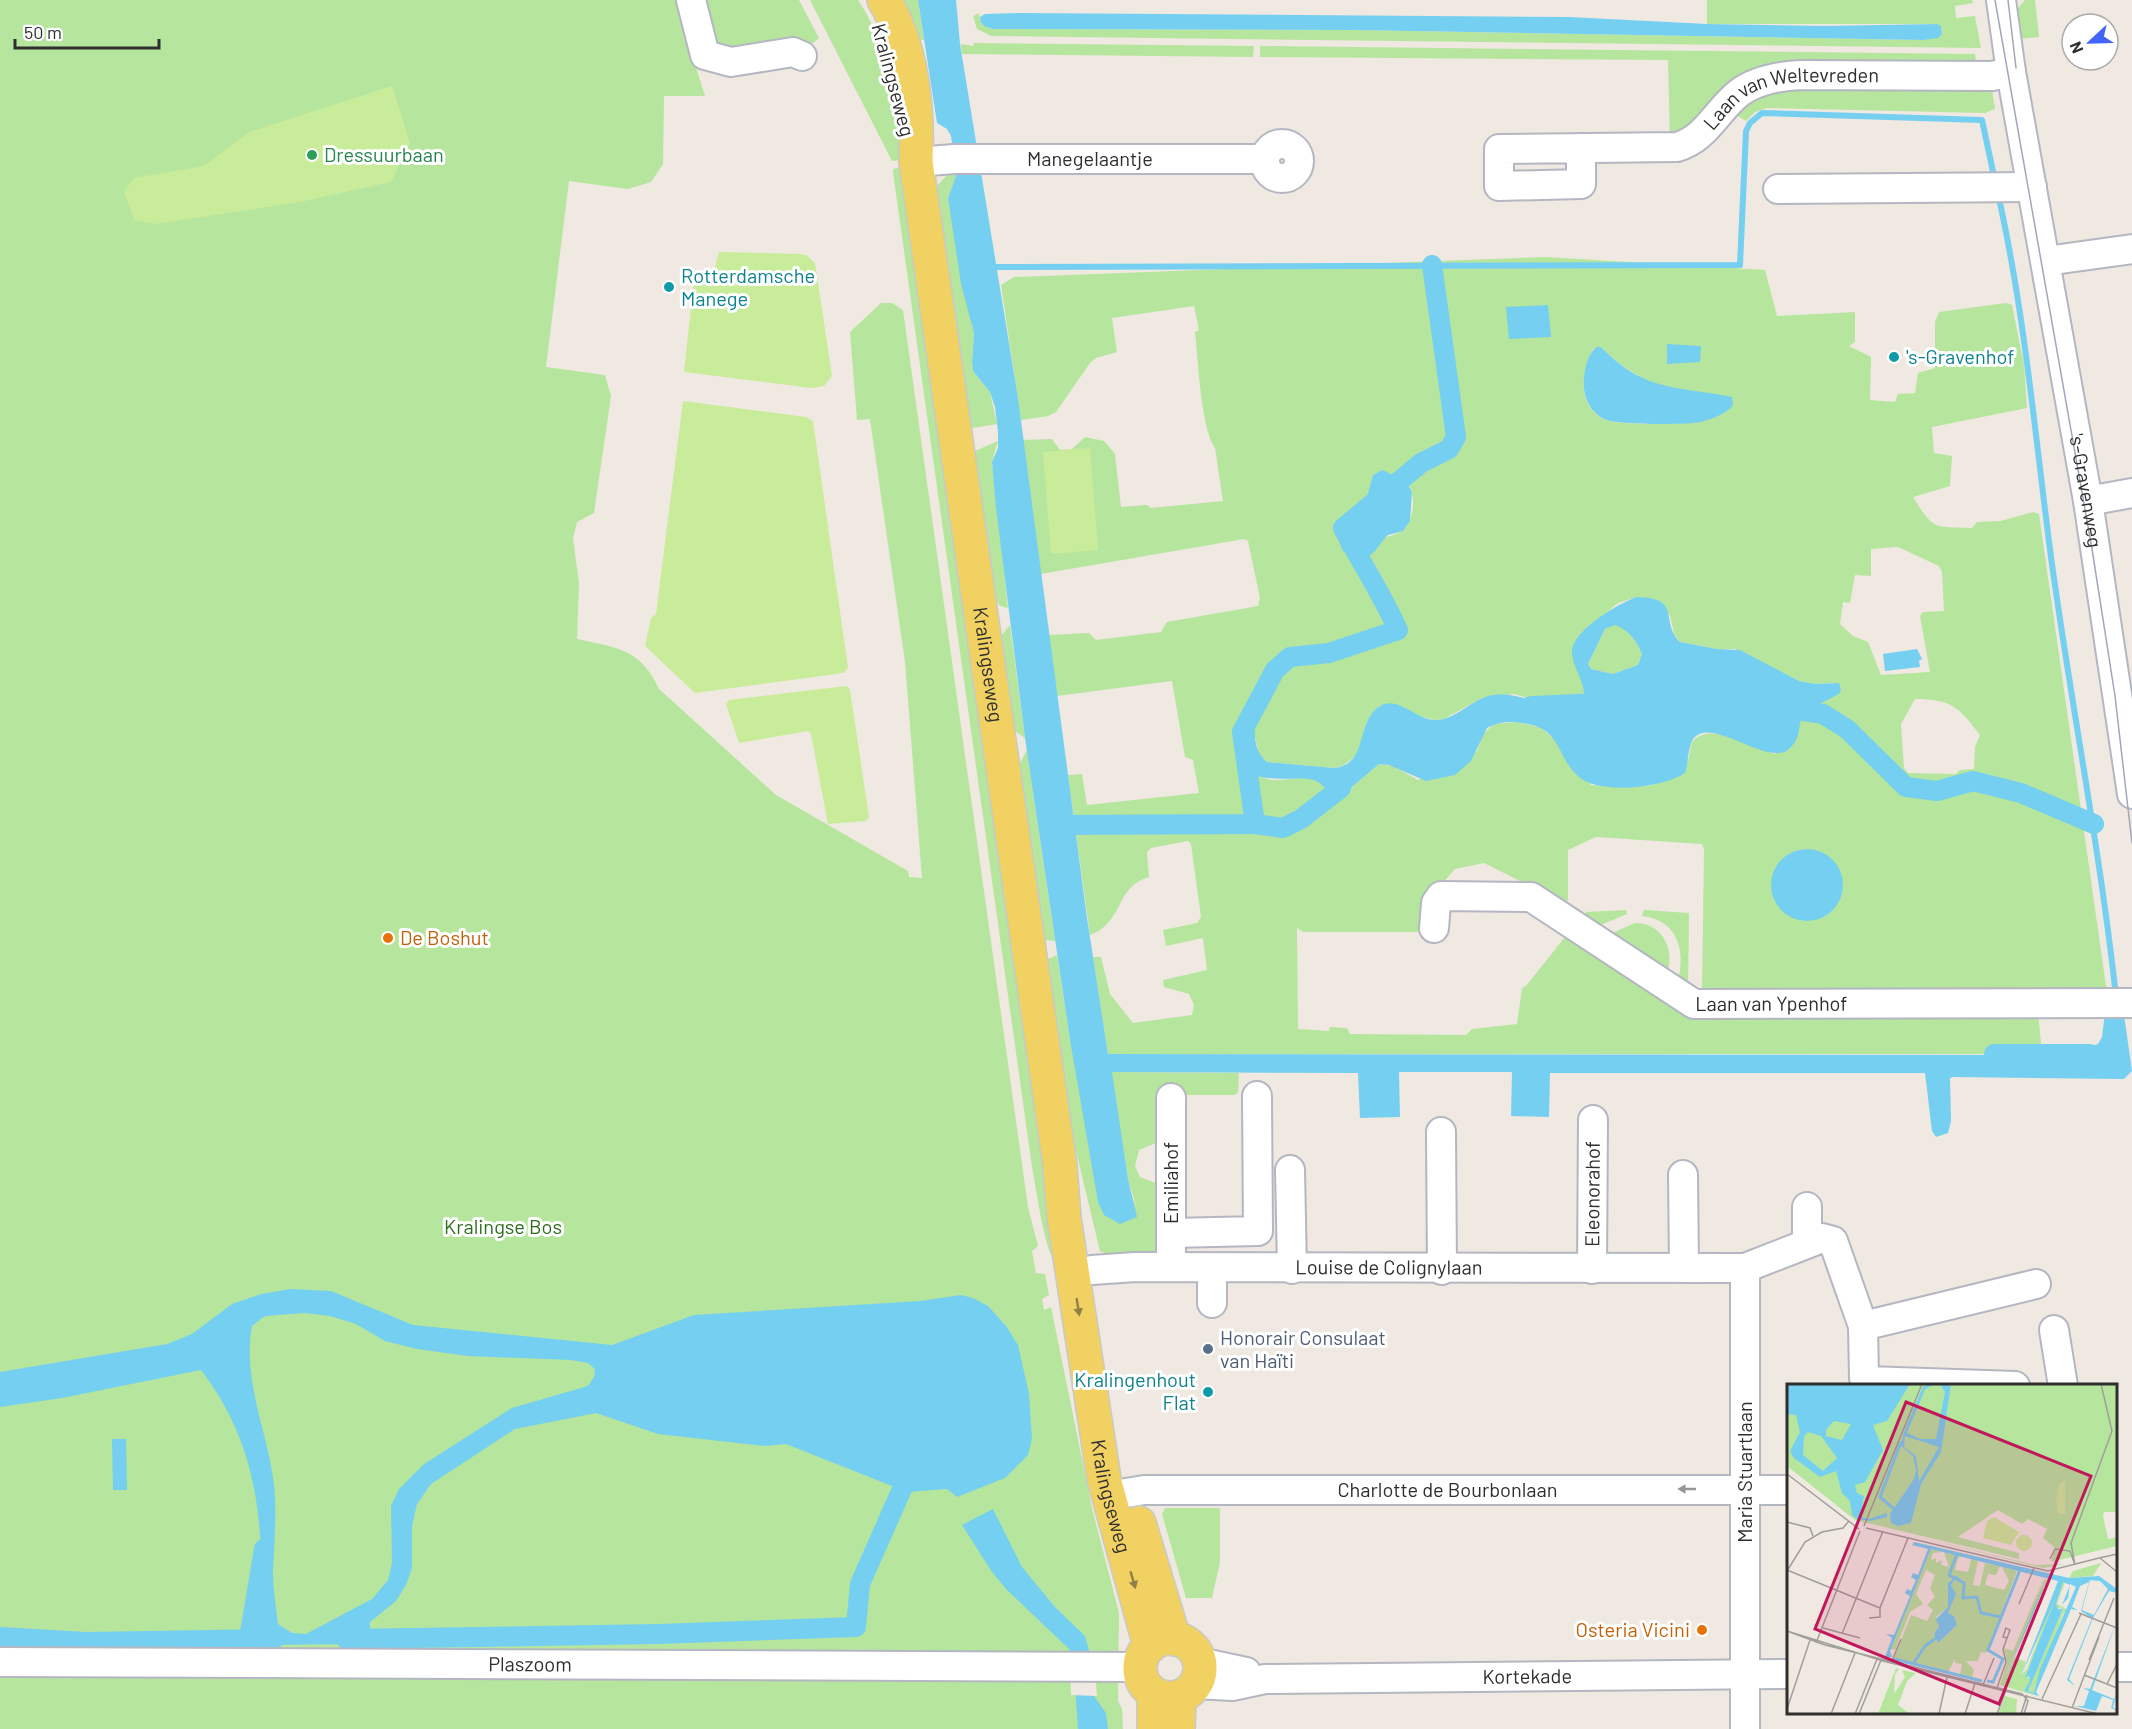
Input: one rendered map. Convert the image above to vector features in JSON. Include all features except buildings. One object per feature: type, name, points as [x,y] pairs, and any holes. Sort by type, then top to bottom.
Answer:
[{"type":"main road","name":"Kralingseweg","points":[[865,0],[885,32],[916,162],[1060,1166],[1064,1218],[1082,1272],[1118,1494],[1163,1670]]},
{"type":"main road","name":"Kralingseweg","points":[[884,0],[898,27],[905,51],[917,129],[916,162]]},
{"type":"main road","points":[[1154,1729],[1163,1670]]},
{"type":"main road","points":[[1163,1670],[1178,1729]]},
{"type":"street","points":[[691,0],[705,55],[731,62],[793,52],[802,57]]},
{"type":"street","name":"'s-Gravenweg","points":[[2001,0],[2011,72],[2008,188],[2046,261],[2088,501],[2132,794]]},
{"type":"street","name":"Laan van Weltevreden","points":[[1581,148],[1664,148],[1685,145],[1700,136],[1741,92],[1759,82],[1788,75],[1992,76],[2011,72]]},
{"type":"street","name":"Manegelaantje","points":[[916,162],[1264,159]]},
{"type":"street","points":[[1778,189],[2008,188]]},
{"type":"street","points":[[2046,261],[2132,249]]},
{"type":"street","points":[[2088,501],[2132,493]]},
{"type":"street","name":"Laan van Ypenhof","points":[[1434,928],[1436,903],[1441,896],[1524,895],[1558,914],[1604,947],[1694,1004],[2122,1003]]},
{"type":"street","points":[[1171,1233],[1258,1231],[1257,1096]]},
{"type":"street","name":"Emiliahof","points":[[1171,1098],[1172,1268]]},
{"type":"street","name":"Eleonorahof","points":[[1592,1269],[1593,1120]]},
{"type":"street","points":[[1441,1132],[1442,1270]]},
{"type":"street","points":[[1290,1170],[1292,1269]]},
{"type":"street","points":[[1683,1175],[1684,1268]]},
{"type":"street","points":[[1807,1207],[1807,1243]]},
{"type":"street","name":"Louise de Colignylaan","points":[[1082,1272],[1172,1268],[1442,1270],[1745,1268],[1822,1238],[1833,1241],[1863,1326]]},
{"type":"street","name":"Maria Stuartlaan","points":[[1745,1268],[1745,1729]]},
{"type":"street","points":[[1212,1269],[1212,1303]]},
{"type":"street","points":[[1956,1384],[1867,1381],[1864,1378],[1863,1326],[2036,1284]]},
{"type":"street","points":[[2054,1330],[2063,1384]]},
{"type":"street","name":"Charlotte de Bourbonlaan","points":[[1118,1494],[1365,1489],[1787,1490]]},
{"type":"street","name":"Plaszoom","points":[[0,1662],[1060,1667],[1163,1670]]},
{"type":"street","points":[[2117,1668],[2132,1667]]},
{"type":"street","name":"Kortekade","points":[[1163,1670],[1232,1686],[1265,1679],[1787,1674]]},
{"type":"green space","name":"Kralingse Bos","points":[[0,0],[799,0],[819,38],[808,47],[692,55],[705,96],[664,96],[663,164],[651,182],[628,189],[569,181],[546,367],[605,375],[611,396],[594,513],[577,522],[573,538],[579,583],[577,639],[616,648],[635,658],[652,675],[659,689],[776,795],[908,871],[909,877],[922,878],[905,662],[870,419],[857,420],[850,332],[881,303],[892,303],[903,310],[1028,1207],[1038,1246],[1032,1251],[1036,1273],[1045,1274],[1049,1295],[1042,1299],[1044,1310],[1051,1307],[1092,1508],[1119,1613],[1118,1701],[1122,1709],[1123,1729],[0,1729]]},
{"type":"green space","points":[[810,0],[858,0],[868,16],[884,55],[897,99],[904,160],[892,161]]},
{"type":"green space","points":[[900,0],[918,0],[924,40],[916,40]]},
{"type":"green space","points":[[1707,0],[1972,0],[1973,3],[1955,6],[1956,18],[1975,16],[1981,48],[991,36],[977,29],[973,16],[979,13],[980,20],[988,28],[994,29],[1356,30],[1923,40],[1942,34],[1941,26],[1936,24],[1707,24]]},
{"type":"green space","points":[[2025,0],[2035,0],[2039,37],[2019,39],[2016,10]]},
{"type":"green space","points":[[974,43],[1254,46],[1253,57],[962,54],[961,44],[973,46]]},
{"type":"green space","points":[[1260,46],[1975,54],[1977,69],[1783,68],[1670,140],[1668,60],[1260,57]]},
{"type":"green space","name":"Dressuurbaan","points":[[392,86],[410,143],[391,182],[300,202],[156,224],[134,220],[124,192],[134,178],[204,166],[249,132]]},
{"type":"green space","points":[[1984,86],[1992,90],[1995,109],[1985,113],[1767,108],[1755,112],[1746,121],[1733,113],[1764,89]]},
{"type":"green space","points":[[905,166],[1046,1150],[1056,1263],[1044,1233],[1032,1167],[893,172],[893,169]]},
{"type":"green space","points":[[957,173],[948,198],[974,333],[973,371],[990,392],[997,424],[973,428],[970,426],[937,186],[948,174]]},
{"type":"green space","points":[[719,252],[800,254],[806,255],[815,263],[832,376],[824,386],[812,388],[684,372],[694,279],[711,281]]},
{"type":"green space","points":[[1544,257],[1765,270],[1777,316],[1855,312],[1855,342],[1849,346],[1871,357],[1870,400],[1895,402],[1898,394],[1915,393],[1918,373],[1935,368],[1935,322],[1939,312],[2006,303],[2012,305],[2024,365],[2027,408],[1932,427],[1934,453],[1952,456],[1950,486],[1913,497],[1931,522],[1942,527],[1972,528],[1977,522],[2001,521],[2033,512],[2039,514],[2107,993],[1702,992],[1704,849],[1702,844],[1596,837],[1568,850],[1568,901],[1548,895],[1484,863],[1455,869],[1441,885],[1422,932],[1303,932],[1297,928],[1298,1029],[1329,1031],[1330,1027],[1347,1028],[1350,1034],[1466,1035],[1472,1029],[1517,1024],[1522,988],[1565,937],[1572,935],[1684,1014],[2038,1012],[2042,1054],[1108,1054],[1093,957],[1101,957],[1110,994],[1133,1023],[1192,1015],[1194,1005],[1189,994],[1164,987],[1163,980],[1207,970],[1203,938],[1166,946],[1163,930],[1197,923],[1201,917],[1191,844],[1188,841],[1151,848],[1147,852],[1149,877],[1130,888],[1109,922],[1090,935],[1068,775],[1082,774],[1087,805],[1199,793],[1193,760],[1185,757],[1172,681],[1057,696],[1049,635],[1089,633],[1096,640],[1161,632],[1167,622],[1258,606],[1260,598],[1248,541],[1244,539],[1041,574],[1023,440],[1052,439],[1060,450],[1090,448],[1072,449],[1085,437],[1104,441],[1115,454],[1121,507],[1147,505],[1151,508],[1223,501],[1215,448],[1210,439],[1203,410],[1195,332],[1199,330],[1194,306],[1112,318],[1117,352],[1096,358],[1090,363],[1056,412],[1048,416],[1021,420],[1001,285],[1014,277]],"holes":[[[1601,347],[1627,369],[1657,384],[1689,393],[1723,395],[1701,422],[1635,424],[1603,419],[1595,413],[1585,396],[1584,377],[1593,349]],[[1382,471],[1404,481],[1412,493],[1413,507],[1410,521],[1397,534],[1381,538],[1340,541],[1367,496],[1373,475]],[[1898,547],[1939,566],[1942,572],[1944,611],[1923,612],[1920,616],[1930,672],[1881,675],[1868,642],[1853,636],[1840,624],[1843,602],[1850,603],[1855,575],[1871,576],[1871,549]],[[1637,597],[1670,615],[1674,634],[1680,642],[1717,649],[1735,649],[1799,681],[1815,684],[1839,683],[1804,712],[1775,754],[1720,734],[1700,736],[1692,742],[1688,761],[1653,785],[1636,787],[1591,785],[1556,741],[1540,727],[1517,722],[1494,724],[1483,734],[1477,751],[1418,780],[1393,766],[1379,764],[1330,805],[1322,796],[1325,789],[1315,780],[1309,778],[1268,779],[1242,766],[1255,737],[1259,754],[1267,762],[1334,768],[1344,765],[1358,754],[1366,723],[1380,706],[1434,720],[1444,719],[1482,698],[1514,694],[1565,710],[1573,707],[1584,693],[1581,633],[1618,603]],[[1915,699],[1927,699],[1953,706],[1980,735],[1975,747],[1974,769],[1960,770],[1956,774],[1908,773],[1904,768],[1901,724]],[[1804,849],[1820,852],[1837,870],[1832,911],[1816,919],[1799,920],[1794,851]]]},
{"type":"green space","points":[[683,401],[806,417],[813,421],[848,668],[843,673],[695,693],[645,646],[651,618],[656,614]]},
{"type":"green space","points":[[998,441],[992,462],[1008,608],[1000,606],[996,601],[975,455],[975,451]]},
{"type":"green space","points":[[1090,448],[1098,550],[1051,554],[1043,452]]},
{"type":"green space","points":[[1615,624],[1628,632],[1637,644],[1642,654],[1638,665],[1613,674],[1591,669],[1588,664],[1605,629]]},
{"type":"green space","points":[[1010,625],[1025,738],[1013,730],[1000,637]]},
{"type":"green space","points":[[847,686],[850,690],[869,817],[866,821],[828,824],[811,734],[808,731],[739,743],[726,704],[729,700]]},
{"type":"green space","points":[[1027,750],[1055,941],[1044,940],[1019,765]]},
{"type":"green space","points":[[1626,910],[1627,914],[1599,928],[1583,922],[1586,912]]},
{"type":"green space","points":[[1644,910],[1689,913],[1688,995],[1676,987],[1681,963],[1677,941],[1665,924],[1642,916]]},
{"type":"green space","points":[[1635,923],[1654,928],[1665,941],[1669,959],[1665,978],[1610,934]]},
{"type":"green space","points":[[1057,955],[1070,1040],[1137,1209],[1128,1179],[1111,1072],[1239,1073],[1238,1092],[1235,1095],[1165,1095],[1158,1142],[1139,1150],[1135,1166],[1140,1177],[1158,1184],[1162,1258],[1116,1258],[1100,1251],[1075,1147],[1046,960]]},
{"type":"green space","points":[[1165,1508],[1220,1508],[1220,1562],[1212,1598],[1186,1598],[1162,1514]]},
{"type":"water","points":[[918,0],[956,0],[960,44],[1018,398],[1087,918],[1108,1054],[2063,1055],[2098,1044],[2102,1037],[2105,1013],[2124,1015],[2132,1071],[2124,1079],[1950,1078],[1951,1121],[1948,1133],[1936,1137],[1932,1131],[1925,1073],[1550,1073],[1549,1117],[1511,1116],[1512,1072],[1399,1072],[1400,1117],[1360,1118],[1358,1073],[1112,1072],[1128,1179],[1137,1217],[1120,1224],[1104,1215],[1098,1202],[1070,1040],[1025,738],[996,508],[992,462],[998,448],[995,407],[990,392],[973,371],[974,333],[961,284],[948,198],[957,173],[951,136],[947,129],[937,123]]},
{"type":"water","points":[[985,14],[1569,17],[1707,24],[1824,26],[1937,24],[1941,26],[1942,34],[1938,38],[1923,40],[1356,30],[994,29],[984,26],[980,20],[980,17]]},
{"type":"water","points":[[1548,305],[1551,337],[1509,339],[1506,307]]},
{"type":"water","points":[[1667,344],[1701,346],[1700,362],[1667,364]]},
{"type":"water","points":[[1597,347],[1601,347],[1617,362],[1647,380],[1662,385],[1732,397],[1733,405],[1718,416],[1693,423],[1635,423],[1604,419],[1598,416],[1590,406],[1584,389],[1584,376],[1589,356]]},
{"type":"water","points":[[1382,470],[1398,477],[1408,485],[1412,492],[1410,521],[1403,531],[1388,535],[1372,554],[1362,556],[1343,551],[1339,541],[1367,496],[1373,475]]},
{"type":"water","points":[[1637,597],[1651,598],[1665,606],[1674,634],[1680,642],[1717,649],[1740,650],[1799,681],[1815,684],[1839,683],[1841,690],[1839,694],[1804,712],[1798,736],[1789,749],[1779,753],[1767,752],[1724,736],[1711,733],[1700,734],[1692,741],[1685,773],[1647,786],[1616,788],[1589,783],[1571,769],[1557,744],[1545,731],[1535,726],[1513,722],[1499,723],[1487,728],[1471,761],[1455,775],[1426,781],[1389,765],[1379,764],[1327,808],[1322,808],[1325,789],[1319,782],[1300,778],[1263,777],[1252,774],[1242,766],[1244,713],[1249,699],[1254,704],[1258,749],[1267,762],[1334,768],[1345,765],[1353,759],[1372,713],[1387,703],[1436,720],[1451,716],[1479,700],[1494,695],[1513,696],[1566,710],[1573,707],[1584,693],[1573,658],[1574,645],[1587,627]],"holes":[[[1615,625],[1635,640],[1642,654],[1638,665],[1613,674],[1591,669],[1588,664],[1605,629]]]},
{"type":"water","points":[[1917,649],[1922,659],[1919,661],[1920,667],[1885,671],[1883,654]]},
{"type":"water","points":[[1807,849],[1827,855],[1837,865],[1843,885],[1837,905],[1827,915],[1807,921],[1787,915],[1777,905],[1771,885],[1777,865],[1787,855]]},
{"type":"water","points":[[291,1289],[331,1291],[413,1325],[612,1345],[694,1315],[920,1301],[961,1295],[988,1306],[1006,1326],[1018,1345],[1029,1394],[1032,1439],[1028,1455],[1005,1478],[957,1497],[947,1489],[907,1492],[786,1444],[764,1446],[658,1434],[596,1413],[515,1429],[431,1484],[417,1504],[412,1526],[412,1568],[406,1585],[396,1601],[370,1622],[370,1644],[247,1645],[248,1632],[254,1629],[256,1622],[261,1592],[260,1541],[254,1489],[248,1464],[230,1416],[201,1370],[62,1398],[0,1407],[0,1372],[167,1344],[192,1334],[232,1304],[261,1294]],"holes":[[[305,1313],[330,1316],[356,1324],[385,1341],[417,1349],[468,1356],[571,1360],[588,1363],[595,1369],[594,1377],[588,1386],[512,1408],[424,1464],[399,1489],[391,1506],[392,1563],[388,1580],[372,1599],[306,1634],[292,1633],[278,1624],[273,1579],[274,1485],[250,1367],[252,1326],[265,1316]]]},
{"type":"water","points":[[112,1439],[126,1439],[127,1490],[113,1490]]},
{"type":"water","points":[[993,1509],[1022,1567],[1055,1607],[1085,1636],[1091,1658],[1094,1696],[1106,1713],[1108,1729],[1078,1729],[1073,1658],[1069,1649],[1007,1590],[992,1572],[962,1525]]},
{"type":"pier","points":[[1070,1658],[1094,1658],[1097,1696],[1071,1695]]},
{"type":"waterway","points":[[991,267],[1740,265],[1746,131],[1750,123],[1762,113],[1982,120],[1995,181]]},
{"type":"waterway","points":[[1998,194],[2029,375],[2051,557],[2102,886],[2116,997]]},
{"type":"waterway","points":[[1054,825],[1255,824],[1242,732],[1275,670],[1290,657],[1329,653],[1398,630],[1343,528],[1421,463],[1449,449],[1456,437],[1432,265]]},
{"type":"waterway","points":[[1520,710],[1532,706],[1602,703]]},
{"type":"waterway","points":[[1778,707],[1823,714],[1847,729],[1906,787],[1937,791],[1973,781],[2021,793],[2094,824]]},
{"type":"waterway","points":[[1255,824],[1283,828],[1301,819],[1341,788]]},
{"type":"waterway","points":[[1994,1054],[2090,1054]]},
{"type":"waterway","points":[[346,1639],[659,1634],[856,1627],[860,1584],[902,1489],[909,1466]]},
{"type":"waterway","points":[[249,1639],[264,1549]]},
{"type":"waterway","points":[[0,1637],[86,1642],[274,1639]]},
{"type":"tram line","points":[[1995,0],[2092,549],[2115,696],[2132,843]]},
{"type":"tram line","points":[[2008,0],[2016,68]]},
{"type":"place","name":"Dressuurbaan","points":[[312,155]]},
{"type":"place","name":"Rotterdamsche Manege","points":[[669,287]]},
{"type":"place","name":"'s-Gravenhof","points":[[1894,357]]},
{"type":"place","name":"De Boshut","points":[[388,938]]},
{"type":"place","name":"Honorair Consulaat van Haïti","points":[[1208,1349]]},
{"type":"place","name":"Kralingenhout Flat","points":[[1208,1392]]},
{"type":"place","name":"Osteria Vicini","points":[[1702,1630]]}]
